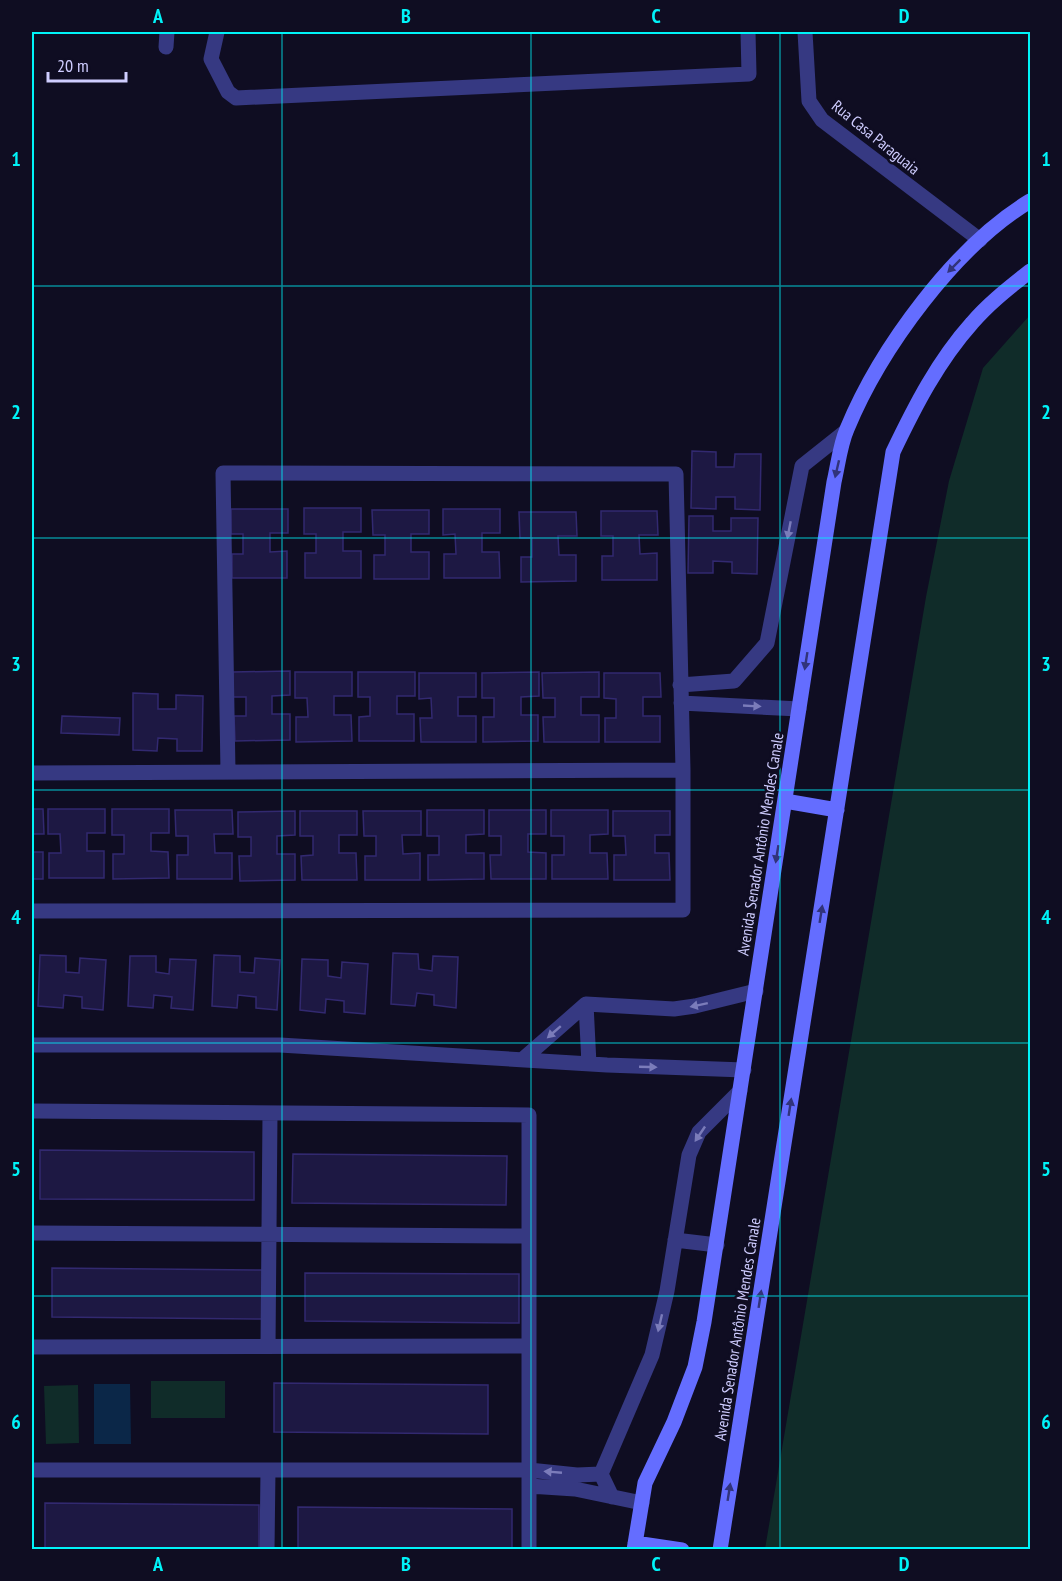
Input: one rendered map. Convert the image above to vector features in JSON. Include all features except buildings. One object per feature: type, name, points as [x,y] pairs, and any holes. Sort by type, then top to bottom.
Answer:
[{"type":"main road","name":"Avenida Senador Antônio Mendes Canale","points":[[634,1546],[645,1483],[674,1422],[695,1367],[704,1323],[834,482],[846,431],[872,375],[944,276],[980,240],[1030,201]]},
{"type":"main road","name":"Avenida Senador Antônio Mendes Canale","points":[[720,1550],[893,452],[916,404],[943,360],[973,322],[1003,292],[1030,271]]},
{"type":"main road","points":[[785,801],[837,810]]},
{"type":"main road","points":[[634,1546],[682,1550]]},
{"type":"street","points":[[217,32],[211,59],[228,92],[236,98],[749,74],[748,32]]},
{"type":"street","name":"Rua Casa Paraguaia","points":[[805,32],[809,101],[822,120],[980,240]]},
{"type":"street","points":[[680,685],[734,681],[767,643],[802,466],[846,431]]},
{"type":"street","points":[[32,911],[683,910],[683,770],[676,474],[223,473],[228,772]]},
{"type":"street","points":[[681,703],[799,709]]},
{"type":"street","points":[[32,773],[683,770]]},
{"type":"street","points":[[522,1060],[586,1004],[674,1009],[756,991]]},
{"type":"street","points":[[586,1004],[589,1064]]},
{"type":"street","points":[[32,1045],[280,1045],[589,1064],[744,1070]]},
{"type":"street","points":[[612,1497],[601,1474],[652,1355],[667,1291],[689,1155],[699,1132],[740,1091]]},
{"type":"street","points":[[32,1111],[529,1115],[529,1550]]},
{"type":"street","points":[[268,1346],[270,1114]]},
{"type":"street","points":[[32,1233],[528,1236]]},
{"type":"street","points":[[675,1240],[717,1245]]},
{"type":"street","points":[[32,1347],[528,1346]]},
{"type":"street","points":[[32,1470],[268,1470],[529,1478],[601,1474]]},
{"type":"street","points":[[267,1550],[268,1470]]},
{"type":"street","points":[[529,1478],[642,1503]]},
{"type":"green space","points":[[1030,315],[1030,1549],[765,1549],[926,597],[949,481],[983,368]]},
{"type":"green space","points":[[151,1381],[225,1381],[225,1418],[151,1418]]},
{"type":"green space","points":[[78,1385],[79,1443],[46,1444],[44,1386]]},
{"type":"water","points":[[94,1384],[130,1384],[131,1444],[94,1444]]}]
